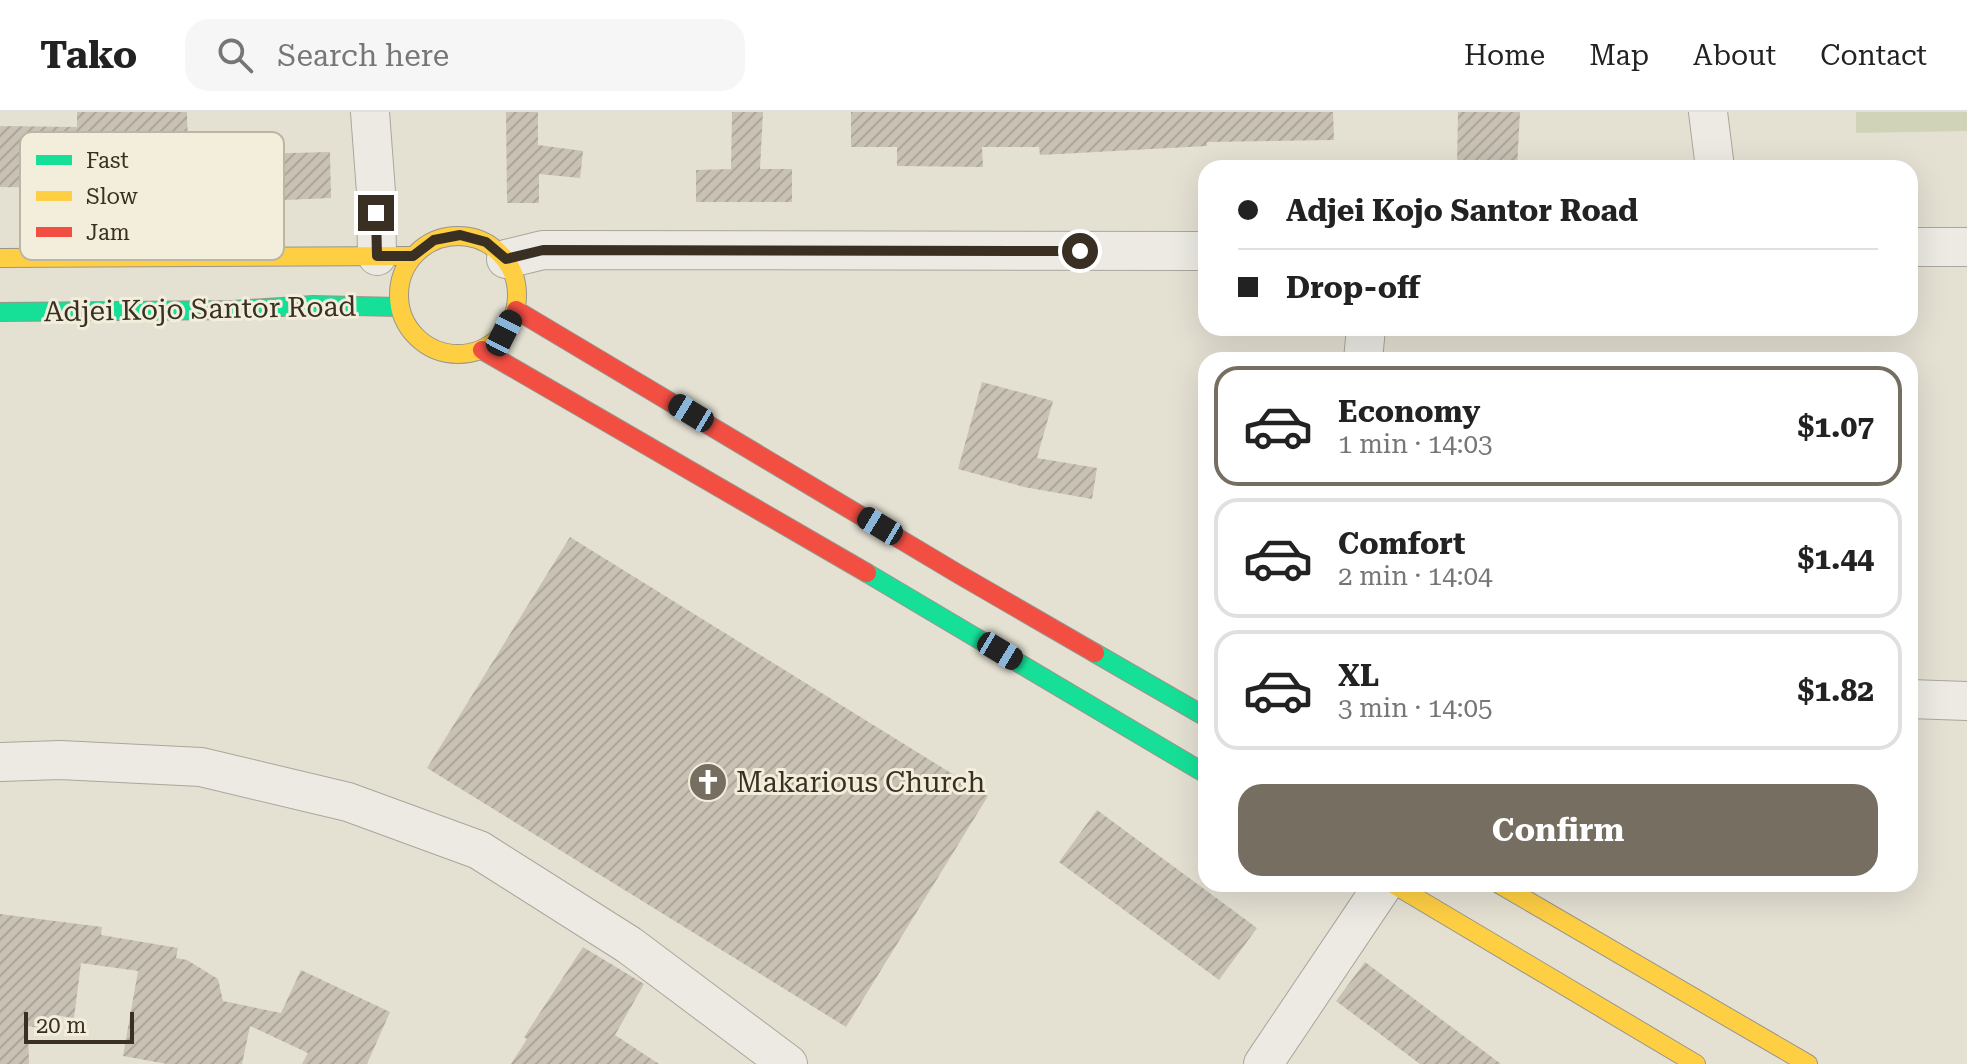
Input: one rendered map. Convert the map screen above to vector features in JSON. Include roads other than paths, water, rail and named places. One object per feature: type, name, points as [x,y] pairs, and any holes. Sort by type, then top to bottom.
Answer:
[{"type":"street","points":[[370,112],[376,192],[400,280],[399,307],[410,331],[431,349],[456,355],[482,350],[504,333],[516,310],[517,283],[506,259],[486,242],[460,235],[434,240],[395,256]]},
{"type":"street","points":[[1708,112],[1714,160]]},
{"type":"street","points":[[1918,247],[1967,247]]},
{"type":"street","points":[[506,259],[543,250],[1198,251]]},
{"type":"street","name":"Adjei Kojo Santor Road","points":[[284,257],[395,256]]},
{"type":"street","name":"Adjei Kojo Santor Road","points":[[0,258],[20,258]]},
{"type":"street","name":"Adjei Kojo Santor Road","points":[[0,312],[233,310],[313,305],[399,307]]},
{"type":"street","points":[[516,310],[960,575],[1198,712]]},
{"type":"street","points":[[482,350],[947,619],[1198,769]]},
{"type":"street","points":[[1918,699],[1967,701]]},
{"type":"street","points":[[0,762],[60,760],[201,767],[348,802],[479,850],[629,945],[788,1064]]},
{"type":"street","points":[[1263,1064],[1379,892]]},
{"type":"street","points":[[1406,892],[1696,1064]]},
{"type":"street","points":[[1513,892],[1808,1064]]},
{"type":"place","name":"Makarious Church","points":[[708,782]]}]
